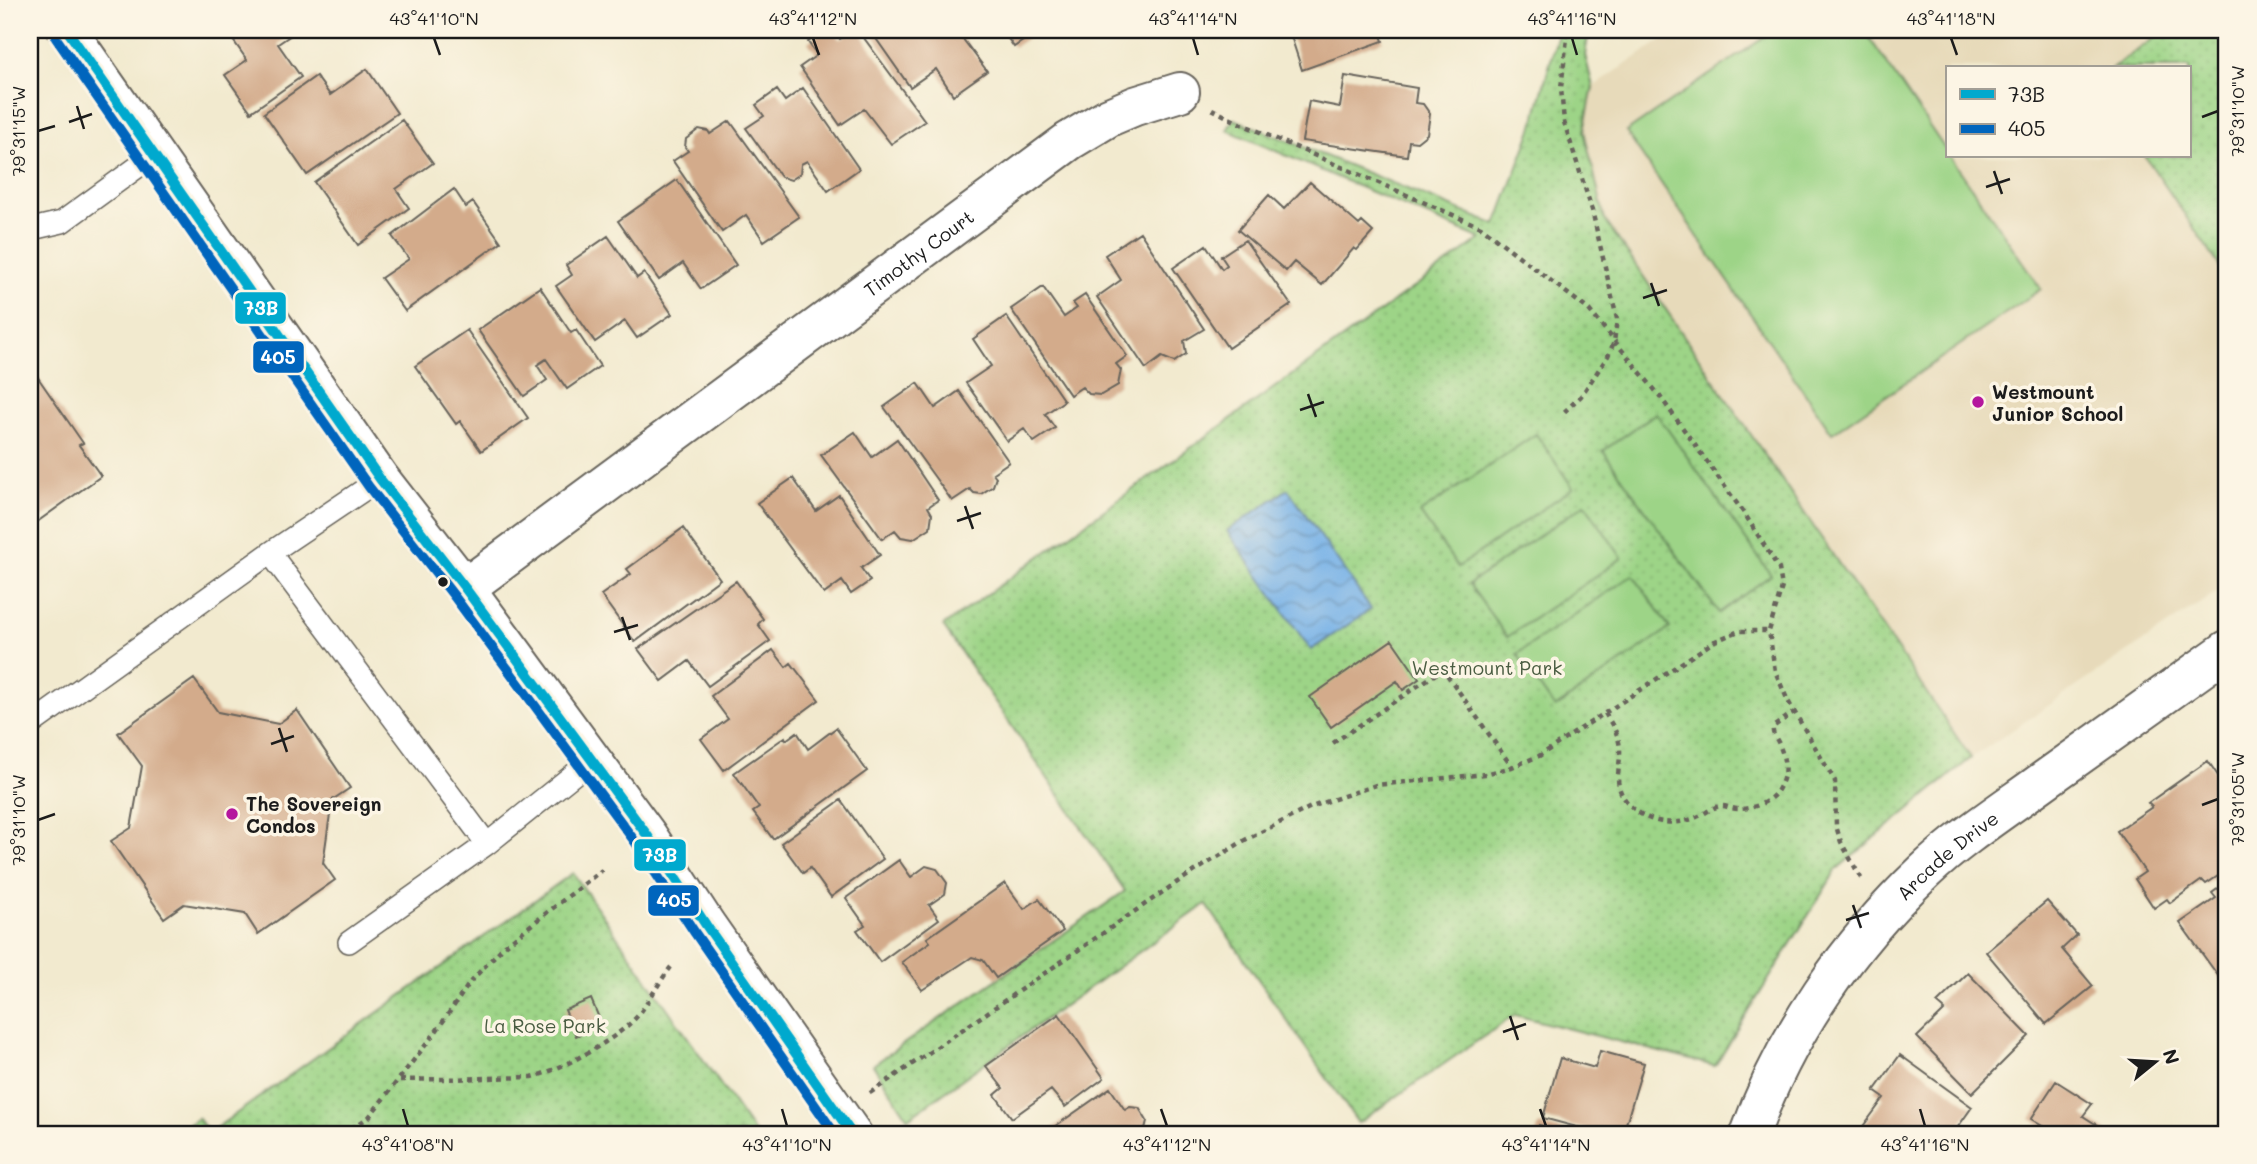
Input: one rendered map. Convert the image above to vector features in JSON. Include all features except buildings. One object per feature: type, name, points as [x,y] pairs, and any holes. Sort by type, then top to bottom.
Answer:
[{"type":"street","points":[[67,30],[380,479],[593,759],[852,1134]]},
{"type":"street","name":"Timothy Court","points":[[465,588],[1069,141],[1109,117],[1180,92]]},
{"type":"street","name":"Arcade Drive","points":[[1750,1134],[1788,1047],[1833,977],[1884,913],[1926,870],[1977,828],[2227,650]]},
{"type":"lane","points":[[30,226],[36,228],[62,222],[154,155]]},
{"type":"lane","points":[[30,725],[270,553],[380,479]]},
{"type":"lane","points":[[270,553],[487,844]]},
{"type":"lane","points":[[349,942],[487,844],[593,759]]},
{"type":"path","points":[[1564,412],[1581,397],[1608,356],[1614,342],[1617,319],[1592,210],[1564,122],[1561,88],[1568,30]]},
{"type":"path","points":[[1180,92],[1237,122],[1480,227],[1589,310],[1659,395],[1746,516],[1779,569],[1782,587],[1769,631],[1775,671],[1794,712],[1835,781],[1836,826],[1856,871],[1884,913]]},
{"type":"path","points":[[867,1095],[1176,883],[1289,818],[1311,807],[1376,785],[1485,774],[1512,767],[1539,756],[1714,641],[1739,631],[1769,631]]},
{"type":"path","points":[[1333,744],[1443,668],[1512,767]]},
{"type":"path","points":[[1605,713],[1619,743],[1617,777],[1627,802],[1651,819],[1668,823],[1685,822],[1721,806],[1741,809],[1755,807],[1778,791],[1784,778],[1785,765],[1772,732],[1773,727],[1794,712]]},
{"type":"path","points":[[343,1134],[369,1117],[471,981],[504,946],[602,870]]},
{"type":"path","points":[[399,1080],[532,1077],[549,1073],[589,1052],[638,1015],[671,967]]},
{"type":"shaded area","name":"Westmount Junior School","points":[[1676,30],[2227,30],[2227,585],[1971,758],[1605,220],[1584,130],[1593,87]]},
{"type":"green space","name":"Westmount Park","points":[[1559,30],[1589,30],[1585,55],[1593,87],[1584,131],[1605,220],[1971,758],[1837,869],[1715,1066],[1515,1015],[1358,1123],[1206,904],[908,1118],[873,1065],[1125,891],[943,626],[1481,239],[1227,130],[1234,119],[1496,225],[1532,129]]},
{"type":"green space","points":[[1775,30],[1864,30],[1946,151],[1946,158],[1951,158],[2041,289],[1832,433],[1626,132]]},
{"type":"green space","points":[[2166,30],[2227,30],[2227,277],[2146,158],[2190,158],[2190,66],[2115,66]]},
{"type":"green space","points":[[1656,413],[1771,575],[1719,613],[1603,451]]},
{"type":"green space","points":[[1536,434],[1573,488],[1458,567],[1420,513]]},
{"type":"green space","points":[[1585,504],[1622,558],[1507,637],[1469,584]]},
{"type":"green space","points":[[1633,575],[1670,628],[1555,708],[1517,654]]},
{"type":"green space","name":"La Rose Park","points":[[573,873],[755,1134],[175,1134],[198,1118],[209,1133]]},
{"type":"water","points":[[1288,489],[1371,609],[1311,650],[1227,531]]},
{"type":"transit line","name":"73B","points":[[67,30],[380,479],[465,588],[647,835],[706,925],[852,1134]]},
{"type":"transit line","name":"405","points":[[56,38],[369,487],[454,596],[636,843],[695,933],[835,1134]]},
{"type":"place","name":"Westmount Junior School","points":[[1978,402]]},
{"type":"place","name":"The Sovereign Condos","points":[[232,814]]}]
